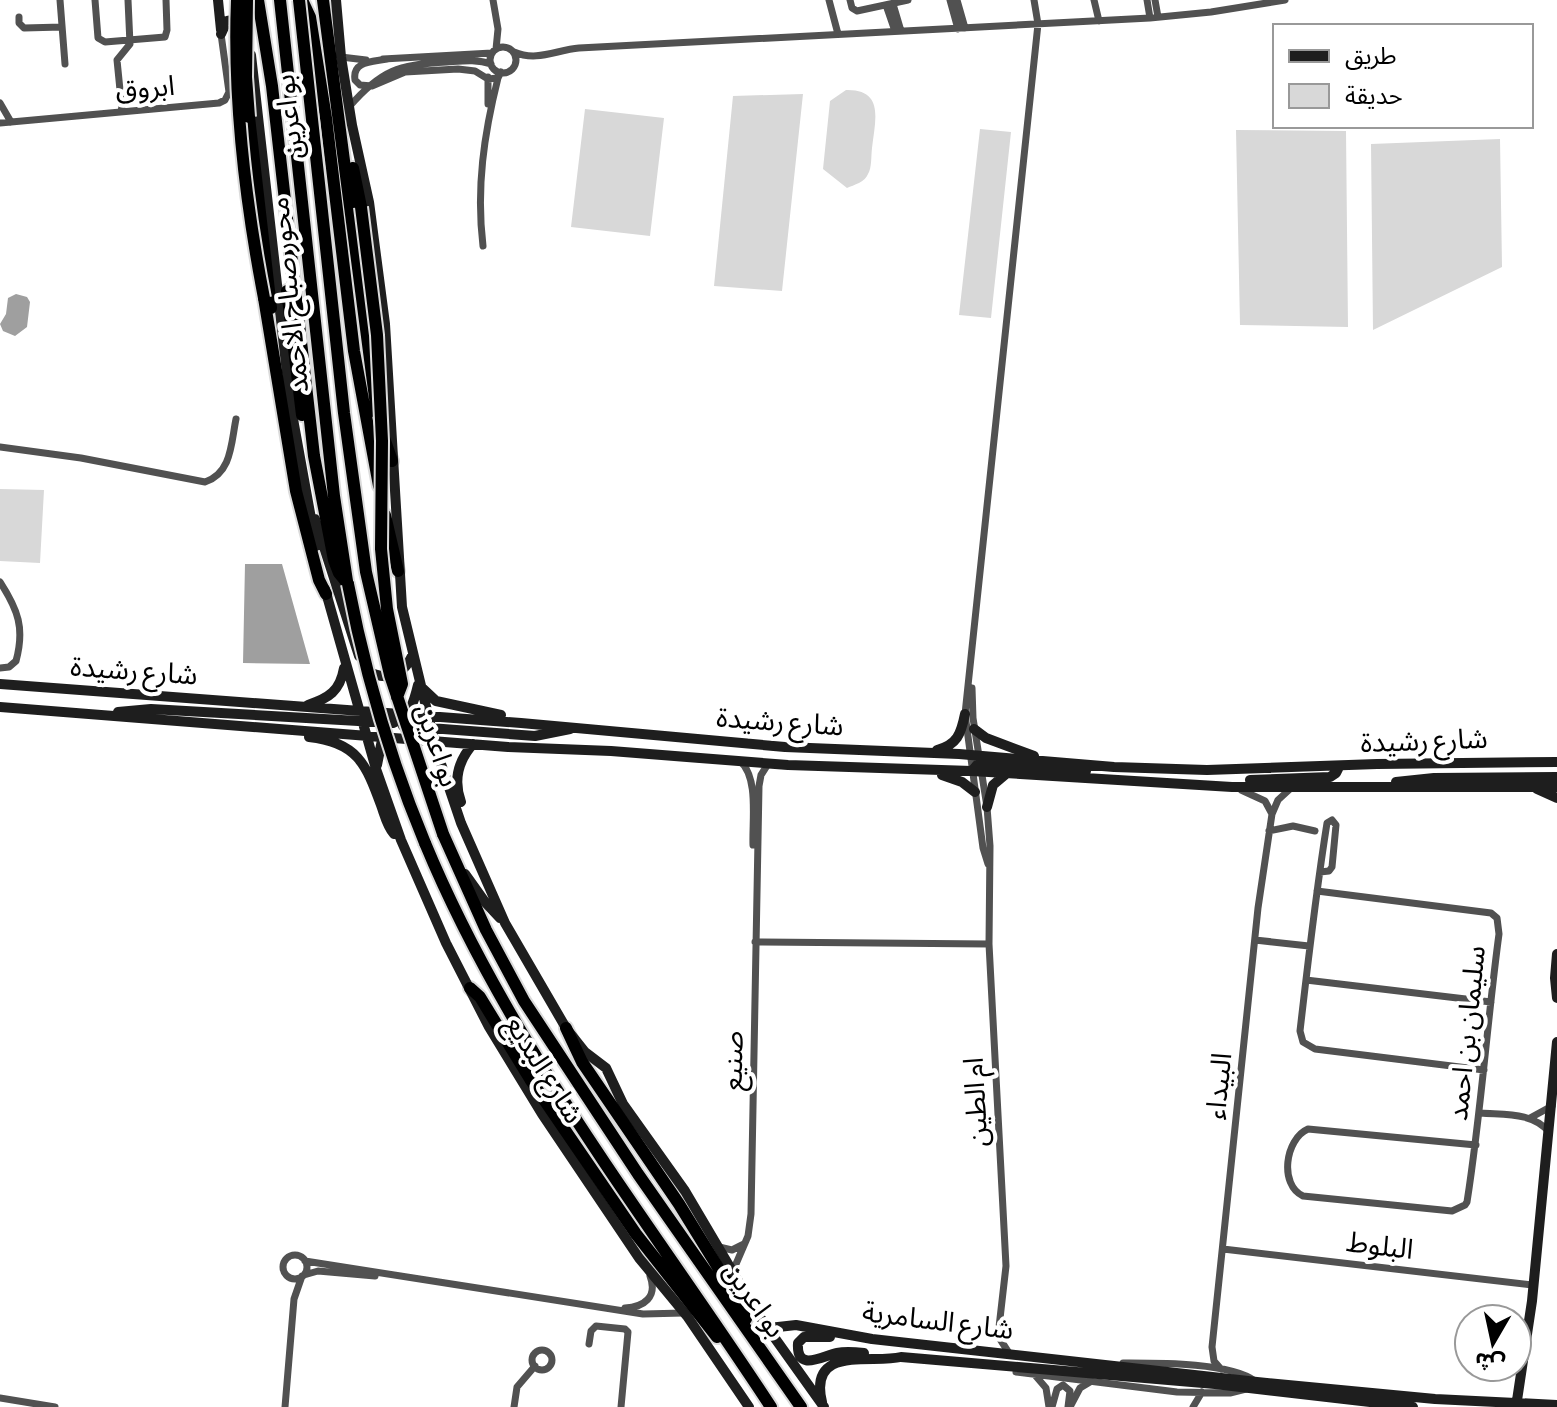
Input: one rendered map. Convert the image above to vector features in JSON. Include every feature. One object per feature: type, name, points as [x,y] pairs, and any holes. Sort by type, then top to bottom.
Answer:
[{"type":"highway","points":[[237,0],[235,68],[238,114],[256,254],[296,491],[319,580],[326,594]]},
{"type":"highway","points":[[248,0],[246,77],[274,349]]},
{"type":"highway","points":[[248,0],[259,46],[302,421],[314,485],[323,521],[328,527]]},
{"type":"highway","points":[[258,0],[272,86],[314,456],[328,527]]},
{"type":"highway","name":"محور صباح الاحمد","points":[[280,0],[334,496],[348,584]]},
{"type":"highway","points":[[300,0],[310,17],[326,118],[354,351],[398,571]]},
{"type":"highway","name":"بو اعرين","points":[[300,0],[346,427],[366,572],[397,697],[443,834],[486,930],[524,1001],[630,1162],[801,1407]]},
{"type":"highway","points":[[323,0],[375,407],[392,461]]},
{"type":"highway","points":[[334,87],[361,207],[377,335],[381,561],[402,684],[397,697]]},
{"type":"highway","name":"بو اعرين","points":[[328,527],[336,567],[348,584],[372,693],[402,785],[453,905],[509,1013],[556,1089],[771,1407]]},
{"type":"highway","points":[[470,988],[480,997],[530,1079],[650,1253],[715,1335],[737,1355]]},
{"type":"highway","points":[[566,1028],[576,1052],[679,1204],[735,1295],[751,1334]]},
{"type":"main road","points":[[218,0],[221,34]]},
{"type":"main road","name":"بو اعرين","points":[[237,0],[245,27],[256,93],[291,408],[326,594],[363,723]]},
{"type":"main road","name":"بو اعرين","points":[[336,0],[349,107],[377,246],[385,324],[398,571],[412,656],[430,728],[461,823],[505,923],[566,1028]]},
{"type":"main road","points":[[221,34],[230,20],[245,27]]},
{"type":"main road","points":[[309,511],[320,531],[361,664],[373,674],[388,677],[403,671],[412,656]]},
{"type":"main road","points":[[305,706],[334,693],[341,681],[345,662]]},
{"type":"main road","points":[[376,769],[382,736],[387,727],[395,725],[406,714],[414,702],[419,683]]},
{"type":"main road","points":[[419,683],[436,701],[476,712],[508,716],[521,723]]},
{"type":"main road","name":"شارع رشيدة","points":[[0,684],[575,727],[785,747],[925,753],[975,763],[1006,774],[1232,787],[1557,787]]},
{"type":"main road","name":"شارع رشيدة","points":[[0,707],[788,765],[872,767],[1047,761],[1207,770],[1557,762]]},
{"type":"main road","points":[[110,715],[142,708],[535,736],[575,727]]},
{"type":"main road","points":[[359,710],[395,725],[408,738],[461,866],[485,902],[505,923]]},
{"type":"main road","points":[[925,753],[954,743],[962,729],[965,714]]},
{"type":"main road","points":[[181,719],[202,725],[315,737],[339,743],[363,763],[388,825],[401,840]]},
{"type":"main road","name":"شارع البديع","points":[[363,723],[401,840],[446,943],[509,1062],[643,1263],[684,1313],[749,1407]]},
{"type":"main road","points":[[974,729],[1000,744],[1047,761]]},
{"type":"main road","points":[[461,823],[463,812],[457,790],[458,771],[464,755],[473,744]]},
{"type":"main road","points":[[1510,761],[1545,757],[1557,752]]},
{"type":"main road","points":[[788,765],[819,760],[958,766],[975,763],[1097,772],[1114,767]]},
{"type":"main road","points":[[872,767],[947,776],[975,792]]},
{"type":"main road","points":[[1199,785],[1210,780],[1330,777],[1339,767]]},
{"type":"main road","points":[[987,807],[993,785],[1006,774]]},
{"type":"main road","points":[[1379,787],[1403,780],[1434,778],[1557,777]]},
{"type":"main road","points":[[1528,785],[1557,798]]},
{"type":"main road","points":[[1557,954],[1557,998]]},
{"type":"main road","name":"شارع البديع","points":[[566,1028],[581,1047],[606,1068],[623,1104],[685,1191],[757,1313],[824,1407]]},
{"type":"main road","points":[[1512,1406],[1532,1290],[1556,1078],[1557,1042]]},
{"type":"main road","points":[[1529,1303],[1532,1290]]},
{"type":"main road","name":"شارع السامرية","points":[[769,1328],[796,1325],[872,1339],[1101,1364],[1252,1385]]},
{"type":"main road","points":[[872,1339],[810,1335],[800,1340],[798,1350],[802,1358],[810,1361],[841,1352],[901,1357]]},
{"type":"main road","name":"شارع السامرية","points":[[824,1407],[821,1381],[831,1366],[854,1359],[901,1357],[1338,1394],[1512,1406],[1557,1405]]},
{"type":"main road","points":[[1515,1383],[1515,1388]]},
{"type":"main road","points":[[1489,1403],[1515,1388]]},
{"type":"main road","points":[[1515,1388],[1532,1401],[1557,1405]]},
{"type":"main road","name":"شارع السامرية","points":[[1338,1394],[1413,1407]]},
{"type":"street","points":[[60,0],[65,64]]},
{"type":"street","points":[[95,0],[99,40],[165,37],[166,0]]},
{"type":"street","points":[[122,110],[117,60],[130,40],[128,0]]},
{"type":"street","points":[[493,0],[498,29],[515,64]]},
{"type":"street","points":[[829,0],[838,34]]},
{"type":"street","points":[[850,0],[852,8],[857,11],[908,0]]},
{"type":"street","points":[[950,0],[962,28]]},
{"type":"street","points":[[957,0],[962,28]]},
{"type":"street","points":[[975,763],[965,714],[1038,24],[1034,0]]},
{"type":"street","points":[[1094,0],[1099,21]]},
{"type":"street","points":[[1147,0],[1154,17]]},
{"type":"street","points":[[1154,17],[1155,0]]},
{"type":"street","points":[[533,57],[510,50],[387,59],[364,63],[354,71],[355,80],[367,86],[375,86],[398,74],[421,70],[468,69],[488,79],[510,71],[515,64],[533,57],[579,48],[1099,21],[1285,0]]},
{"type":"street","points":[[890,4],[898,31]]},
{"type":"street","points":[[19,17],[19,23],[24,28],[62,27]]},
{"type":"street","points":[[483,246],[479,210],[488,115],[488,79],[498,29]]},
{"type":"street","name":"ابروق","points":[[0,123],[213,104],[225,100],[229,85],[221,34]]},
{"type":"street","points":[[341,57],[387,59]]},
{"type":"street","points":[[349,107],[367,86],[385,73],[409,64],[472,61],[491,65],[500,75]]},
{"type":"street","points":[[488,115],[500,75]]},
{"type":"street","points":[[0,103],[11,122]]},
{"type":"street","points":[[0,447],[81,458],[205,482],[218,476],[226,466],[236,419]]},
{"type":"street","points":[[0,582],[16,608],[20,629],[16,661],[9,667],[0,668]]},
{"type":"street","points":[[971,678],[975,763]]},
{"type":"street","name":"صنيع","points":[[740,761],[748,769],[752,781],[756,879]]},
{"type":"street","name":"ام الطين","points":[[975,763],[975,792],[988,864]]},
{"type":"street","name":"ام الطين","points":[[975,763],[987,807],[990,846],[989,944],[1006,1266],[998,1336]]},
{"type":"street","name":"صنيع","points":[[733,1271],[746,1243],[751,1198],[759,780],[768,764]]},
{"type":"street","points":[[1232,787],[1258,796],[1268,803],[1272,814]]},
{"type":"street","name":"البيداء","points":[[1221,1369],[1214,1361],[1212,1347],[1255,940],[1272,814],[1278,800],[1291,788]]},
{"type":"street","points":[[1320,872],[1329,871],[1332,867],[1336,825],[1332,820],[1327,823],[1309,946],[1300,1034],[1308,1047],[1484,1070]]},
{"type":"street","points":[[1269,831],[1293,826],[1315,831]]},
{"type":"street","name":"سليمان بن احمد","points":[[1317,891],[1495,915],[1499,934],[1481,1113],[1476,1145],[1467,1202],[1458,1210],[1303,1196],[1293,1190],[1288,1179],[1293,1141],[1308,1129],[1476,1145]]},
{"type":"street","points":[[1255,940],[1309,946]]},
{"type":"street","points":[[755,942],[989,944]]},
{"type":"street","points":[[1306,980],[1491,1002]]},
{"type":"street","points":[[1530,1118],[1552,1106]]},
{"type":"street","points":[[1481,1113],[1530,1118],[1541,1123],[1549,1132]]},
{"type":"street","points":[[718,1246],[735,1250],[746,1243]]},
{"type":"street","name":"البلوط","points":[[1223,1249],[1532,1290]]},
{"type":"street","points":[[287,1405],[294,1299],[283,1268],[287,1258],[296,1256],[305,1261],[610,1309],[656,1315],[684,1313]]},
{"type":"street","points":[[294,1299],[306,1270],[305,1261]]},
{"type":"street","points":[[610,1309],[640,1306],[649,1299],[653,1286],[643,1263]]},
{"type":"street","points":[[289,1278],[296,1279],[318,1271],[401,1277]]},
{"type":"street","points":[[589,1344],[591,1331],[596,1326],[628,1332],[621,1407]]},
{"type":"street","points":[[985,1351],[998,1336],[1010,1354]]},
{"type":"street","name":"البيداء","points":[[1198,1366],[1205,1361],[1212,1347]]},
{"type":"street","name":"شارع السامرية","points":[[929,1359],[943,1364],[1184,1392],[1237,1392],[1252,1385],[1242,1373],[1221,1369],[1111,1362],[1101,1364]]},
{"type":"street","points":[[514,1407],[517,1387],[535,1366]]},
{"type":"street","points":[[1034,1374],[1046,1388],[1050,1407]]},
{"type":"street","points":[[1069,1407],[1080,1388],[1095,1380]]},
{"type":"street","points":[[1050,1407],[1057,1389],[1063,1385],[1070,1391],[1069,1407]]},
{"type":"street","points":[[1184,1392],[1193,1406],[1203,1392]]},
{"type":"street","points":[[0,1398],[55,1407]]},
{"type":"green space","points":[[846,90],[867,95],[875,108],[871,165],[867,177],[847,188],[823,169],[830,101]]},
{"type":"green space","points":[[803,94],[782,291],[714,286],[733,96]]},
{"type":"green space","points":[[585,109],[664,118],[650,236],[571,227]]},
{"type":"green space","points":[[980,129],[1011,132],[991,318],[959,315]]},
{"type":"green space","points":[[1236,130],[1346,131],[1348,327],[1240,325]]},
{"type":"green space","points":[[1500,139],[1502,267],[1373,330],[1371,144]]},
{"type":"green space","points":[[0,489],[44,490],[40,563],[0,561]]},
{"type":"shaded area","points":[[16,294],[27,297],[30,302],[27,327],[15,336],[3,331],[0,324],[6,314],[8,298]]},
{"type":"shaded area","points":[[245,564],[282,564],[310,664],[243,663]]}]
